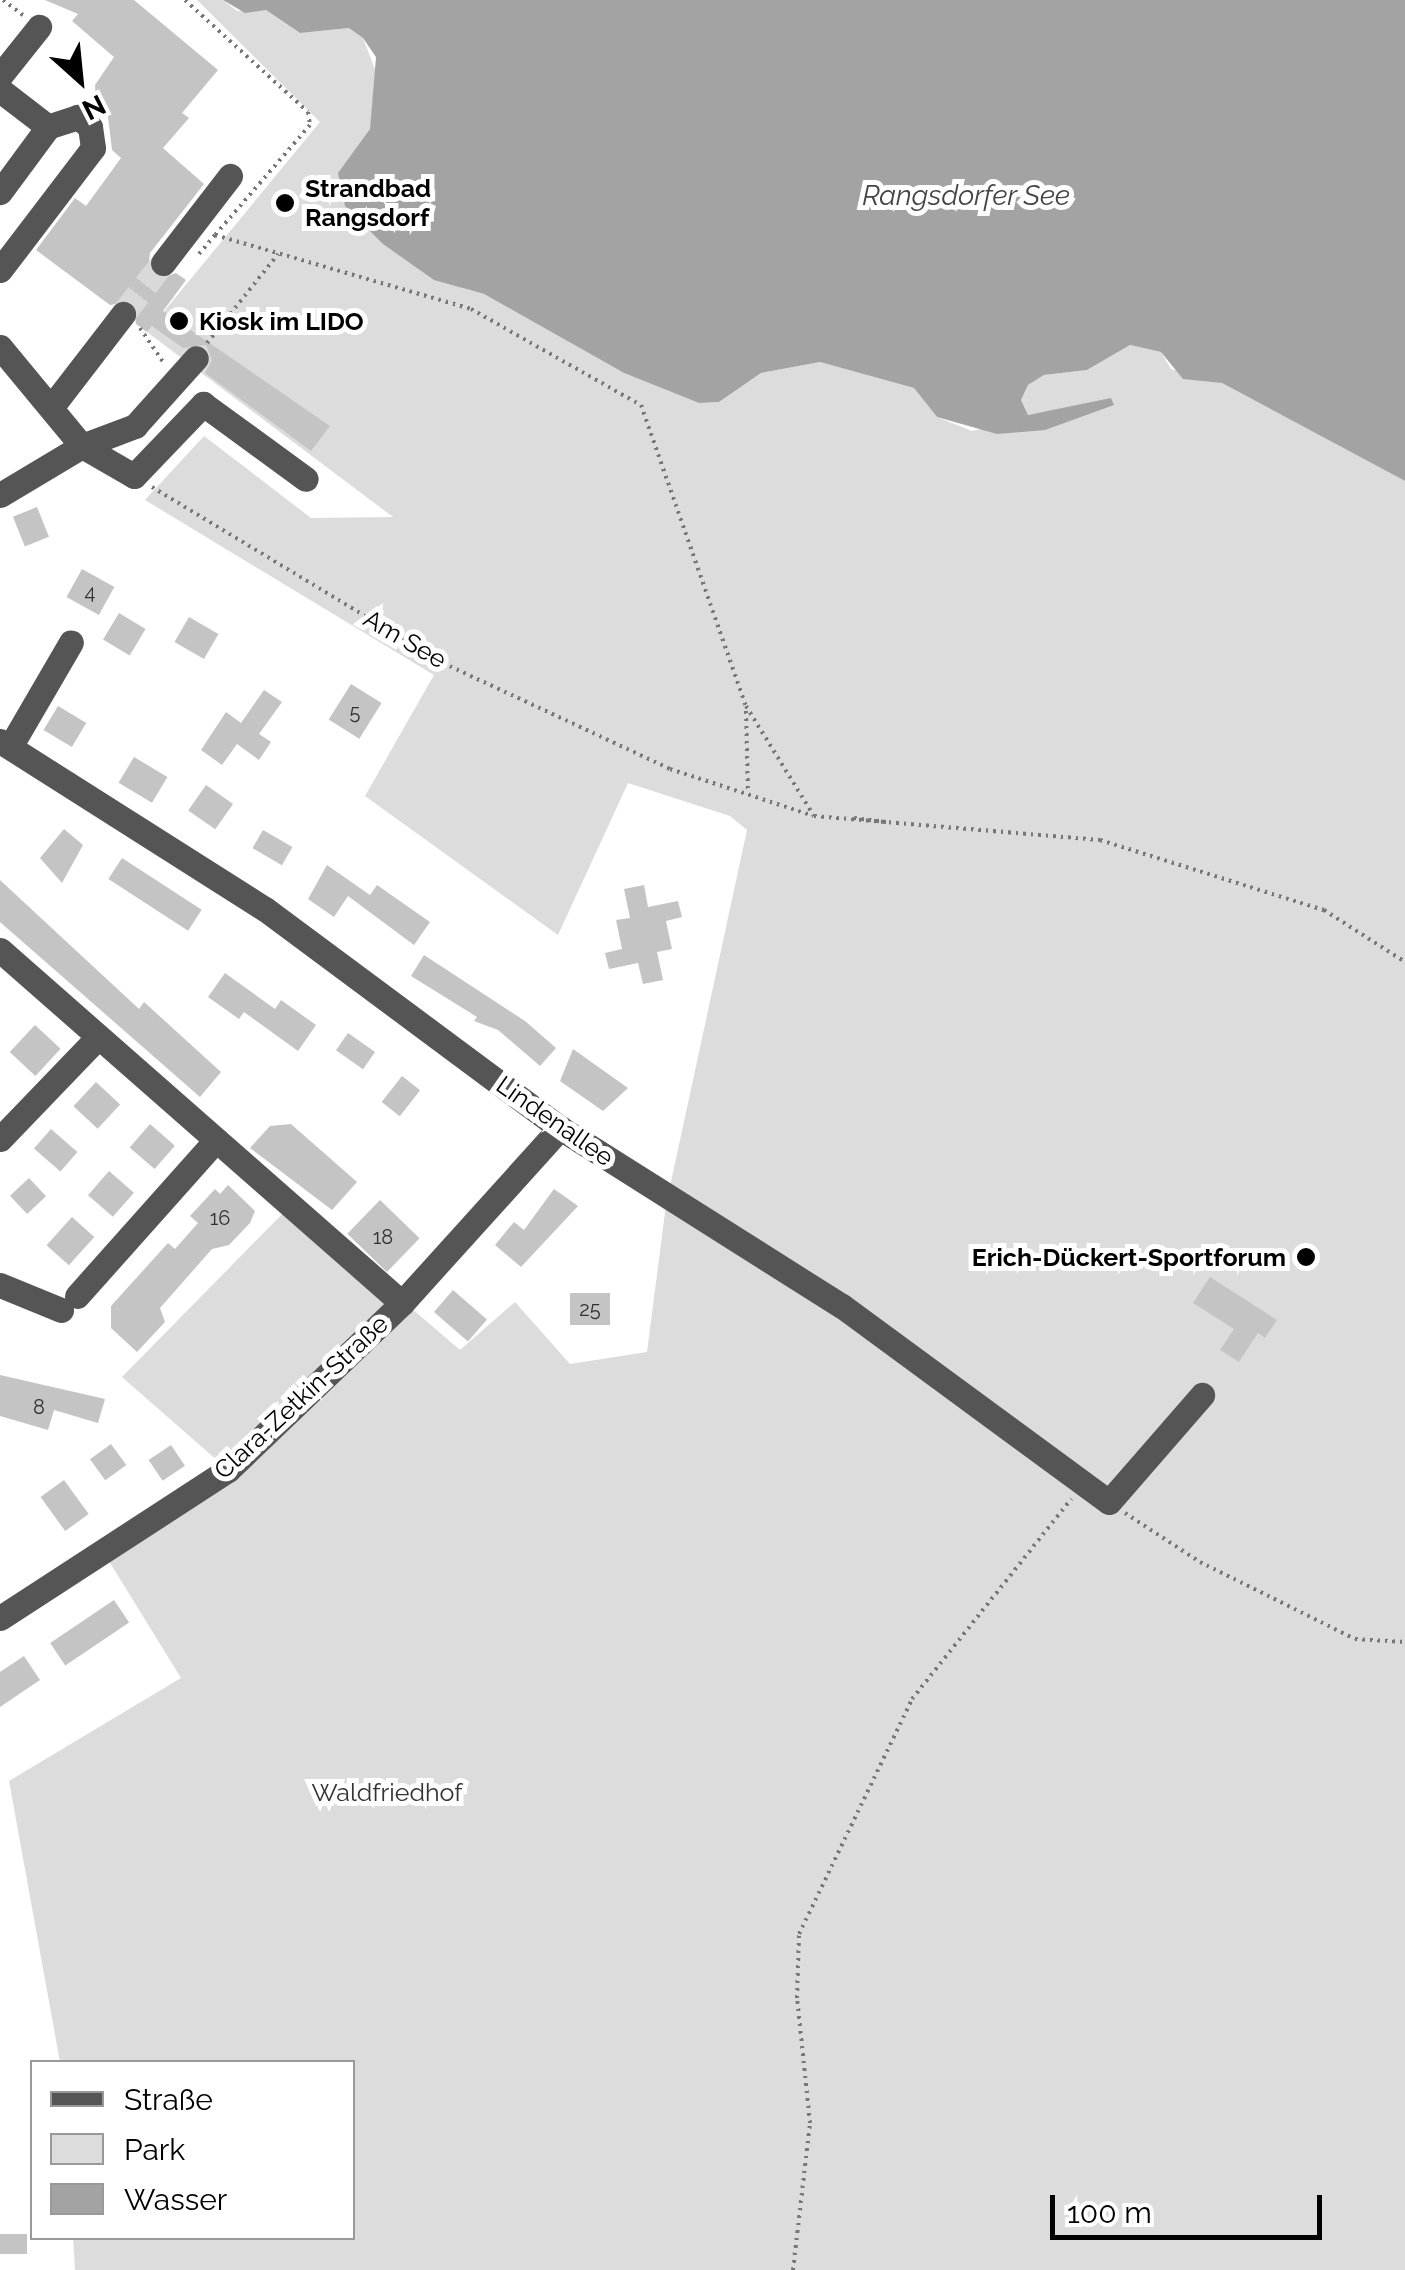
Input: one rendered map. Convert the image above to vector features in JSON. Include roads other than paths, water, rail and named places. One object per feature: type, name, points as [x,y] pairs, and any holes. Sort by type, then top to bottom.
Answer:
[{"type":"street","points":[[0,76],[38,28]]},
{"type":"street","points":[[0,90],[48,126]]},
{"type":"street","points":[[0,192],[48,126],[78,117],[90,127],[94,148],[0,270]]},
{"type":"street","points":[[163,263],[230,176]]},
{"type":"street","points":[[53,405],[132,322]]},
{"type":"street","points":[[0,347],[53,405],[82,446],[134,476],[203,404]]},
{"type":"street","points":[[0,495],[82,446],[135,426],[177,384],[202,351]]},
{"type":"street","points":[[177,384],[306,478]]},
{"type":"street","points":[[5,744],[71,642]]},
{"type":"street","name":"Lindenallee","points":[[5,744],[265,909],[560,1128],[842,1306],[1108,1502],[1202,1395]]},
{"type":"street","points":[[0,950],[402,1303]]},
{"type":"street","points":[[0,1139],[98,1036]]},
{"type":"street","name":"Clara-Zetkin-Straße","points":[[0,1618],[228,1470],[402,1303],[560,1128]]},
{"type":"street","points":[[0,1285],[69,1303],[216,1140]]},
{"type":"water","name":"Rangsdorfer See","points":[[223,0],[1405,0],[1405,481],[1222,383],[1183,379],[1161,352],[1130,345],[1087,370],[1044,375],[1028,385],[1021,400],[1028,415],[1111,398],[1114,405],[1045,430],[997,434],[937,417],[914,388],[820,362],[761,373],[719,402],[699,403],[624,373],[484,294],[434,280],[383,244],[345,206],[338,173],[370,129],[376,57],[363,38],[349,28],[300,33],[266,10],[245,13]]},
{"type":"tunnel","points":[[123,314],[163,263]]},
{"type":"place","name":"Strandbad Rangsdorf","points":[[285,203]]},
{"type":"place","name":"Kiosk im LIDO","points":[[179,321]]},
{"type":"place","name":"Erich-Dückert-Sportforum","points":[[1306,1257]]},
{"type":"park label","name":"Waldfriedhof","points":[[387,1792]]}]
